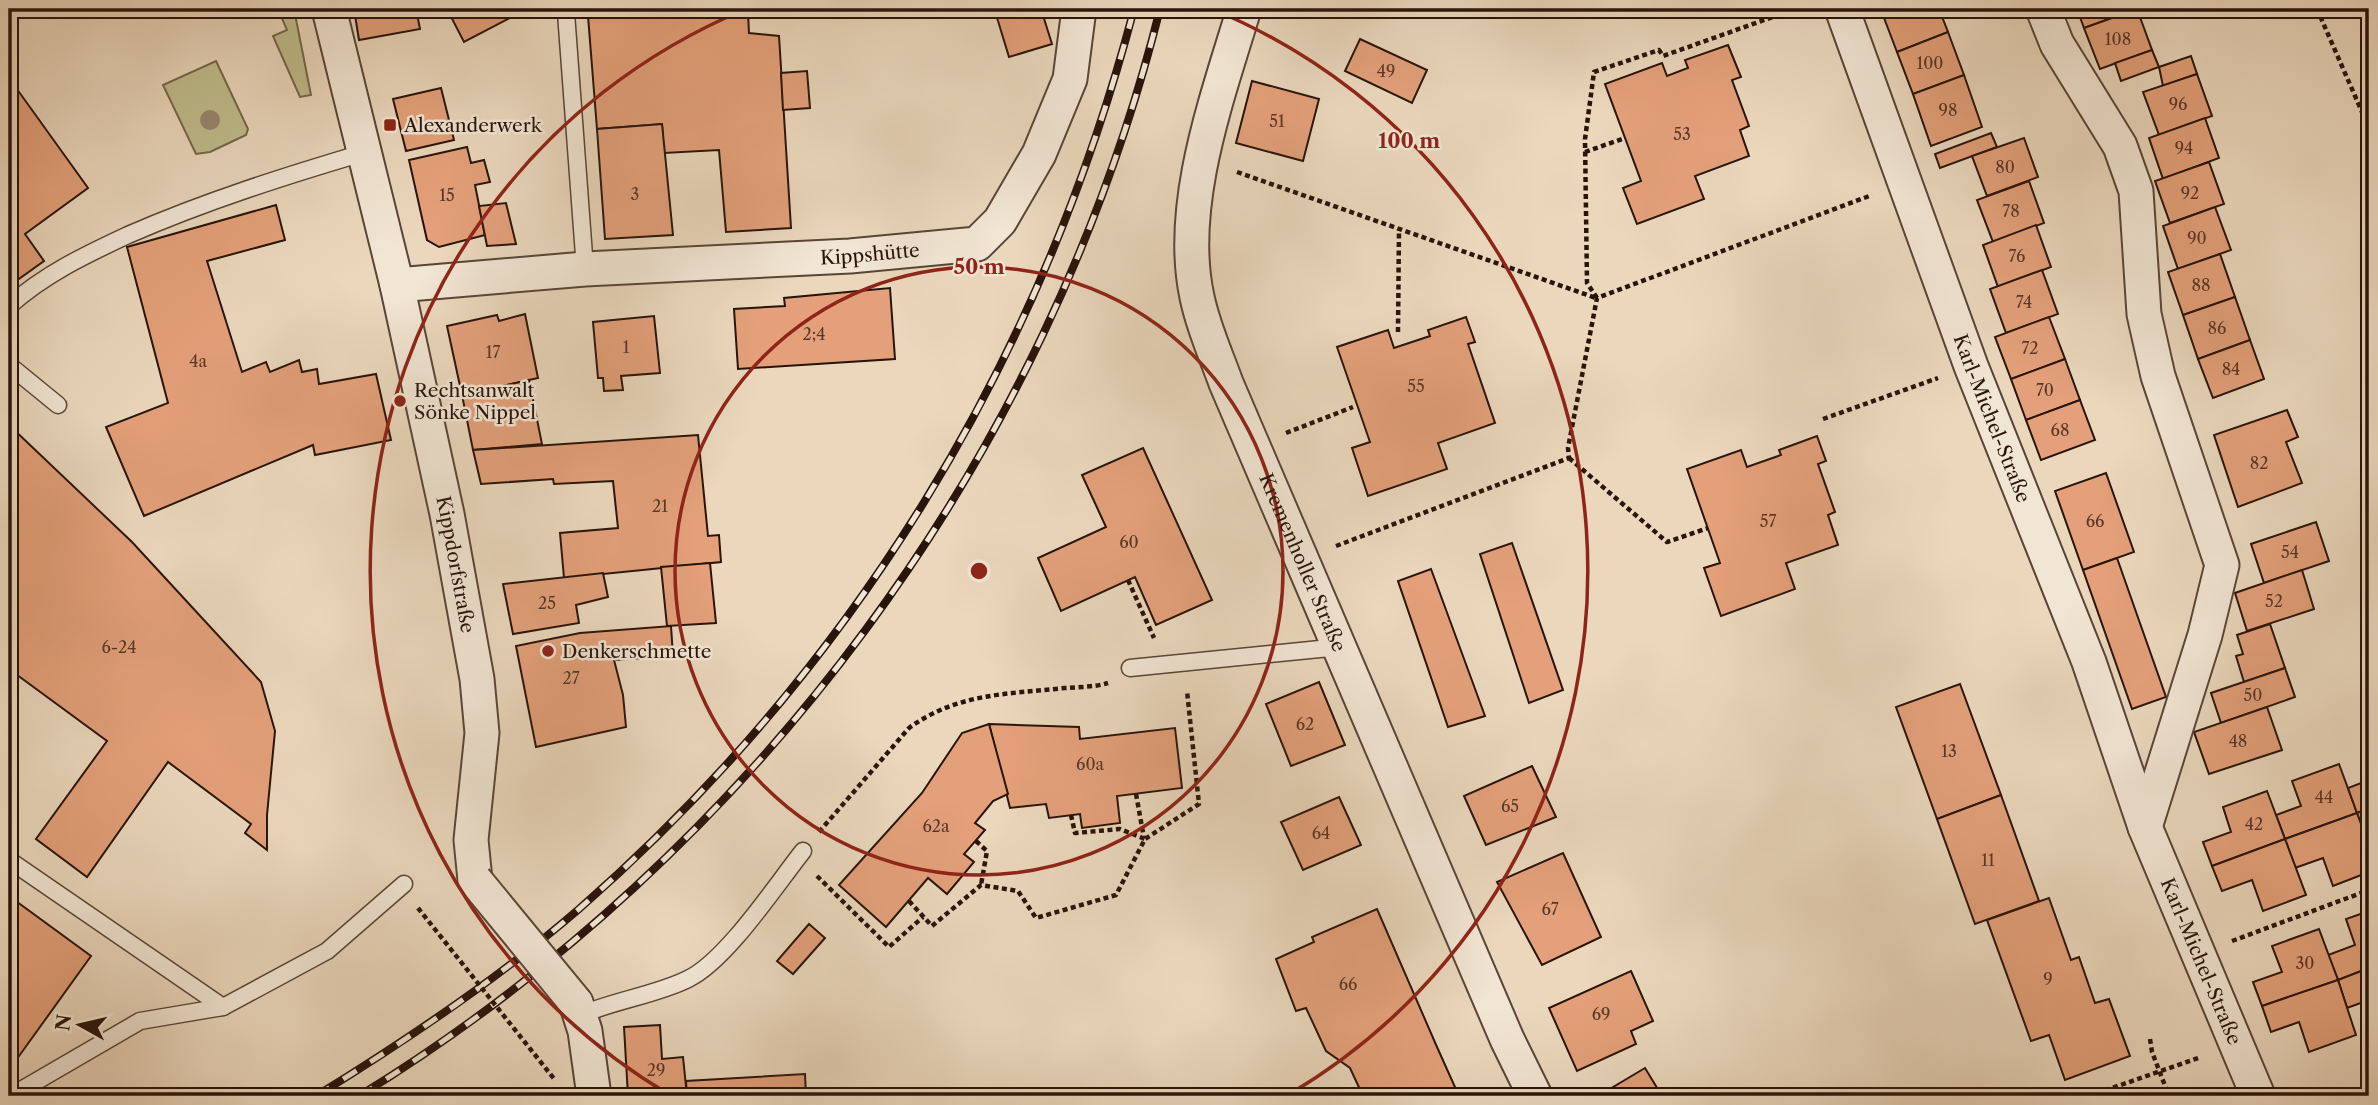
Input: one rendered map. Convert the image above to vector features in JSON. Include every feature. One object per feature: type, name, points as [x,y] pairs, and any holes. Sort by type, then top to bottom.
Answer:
[{"type":"street","name":"Kippdorfstraße","points":[[329,9],[397,285],[447,514],[477,679],[482,733],[471,841],[475,880],[579,1009]]},
{"type":"street","name":"Kippshütte","points":[[397,285],[585,269],[850,256],[977,244],[1000,221],[1040,154],[1070,79],[1079,9]]},
{"type":"street","name":"Kremenholler Straße","points":[[1244,9],[1200,159],[1193,247],[1196,295],[1226,383],[1507,1039],[1535,1096]]},
{"type":"street","name":"Karl-Michel-Straße","points":[[1842,9],[1971,366],[2090,662],[2145,827],[2258,1096]]},
{"type":"street","points":[[2043,9],[2057,44],[2120,146],[2136,191],[2144,314],[2158,376],[2222,565],[2205,635],[2145,827]]},
{"type":"street","points":[[579,1009],[594,1096]]},
{"type":"lane","points":[[566,13],[585,269]]},
{"type":"lane","points":[[9,306],[55,270],[185,211],[366,152]]},
{"type":"lane","points":[[9,365],[58,405]]},
{"type":"lane","points":[[1130,668],[1340,647]]},
{"type":"lane","points":[[579,1009],[607,1004],[690,979],[722,952],[800,854]]},
{"type":"lane","points":[[9,860],[223,1007]]},
{"type":"lane","points":[[11,1096],[139,1021],[223,1007],[327,951],[404,884]]},
{"type":"path","points":[[1708,528],[1667,542],[1569,458],[1568,448],[1597,298],[1587,282],[1585,152],[1594,72],[1660,50],[1663,56],[1795,9]]},
{"type":"path","points":[[2317,9],[2369,128]]},
{"type":"path","points":[[1585,152],[1625,138]]},
{"type":"path","points":[[1200,159],[1597,298],[1903,183]]},
{"type":"path","points":[[1398,332],[1399,229]]},
{"type":"path","points":[[1823,419],[1971,366]]},
{"type":"path","points":[[1253,446],[1353,407]]},
{"type":"path","points":[[1303,558],[1569,458]]},
{"type":"path","points":[[1128,580],[1166,664]]},
{"type":"path","points":[[981,885],[1018,891],[1036,919],[1116,895],[1144,839],[1199,804],[1184,663]]},
{"type":"path","points":[[923,917],[889,947],[800,854],[909,728],[926,716],[951,704],[975,698],[1106,684],[1130,668]]},
{"type":"path","points":[[1136,794],[1144,839]]},
{"type":"path","points":[[1072,815],[1075,833],[1120,829],[1144,839]]},
{"type":"path","points":[[909,901],[932,926],[981,885],[987,851],[976,841]]},
{"type":"path","points":[[2199,953],[2369,890]]},
{"type":"path","points":[[418,908],[555,1080]]},
{"type":"path","points":[[2150,1039],[2169,1096]]},
{"type":"path","points":[[2089,1096],[2198,1058]]},
{"type":"shaded area","points":[[278,9],[294,9],[311,95],[300,97],[273,36],[287,30]]},
{"type":"shaded area","points":[[216,61],[248,129],[246,135],[210,152],[196,154],[163,85]]},
{"type":"building","points":[[354,9],[416,9],[420,29],[359,40]]},
{"type":"building","points":[[447,9],[523,9],[525,10],[464,42]]},
{"type":"building","points":[[1041,9],[1052,44],[1009,57],[995,11]]},
{"type":"building","points":[[1939,9],[1948,32],[1897,52],[1881,10]]},
{"type":"building","points":[[2077,9],[2136,9],[2084,28]]},
{"type":"building","points":[[2137,9],[2152,50],[2100,69],[2084,28]]},
{"type":"building","points":[[748,12],[749,33],[779,36],[791,228],[726,232],[719,150],[664,153],[662,124],[597,129],[588,16]]},
{"type":"building","points":[[1948,32],[1964,75],[1913,94],[1897,52]]},
{"type":"building","points":[[1360,39],[1427,70],[1412,103],[1345,71]]},
{"type":"building","points":[[1728,45],[1741,77],[1732,80],[1749,126],[1740,130],[1749,156],[1695,176],[1704,199],[1637,224],[1623,188],[1641,181],[1605,84],[1662,63],[1667,76],[1688,68],[1685,60]]},
{"type":"building","points":[[2152,50],[2159,67],[2121,81],[2115,63]]},
{"type":"building","points":[[2191,56],[2197,74],[2163,86],[2159,67]]},
{"type":"building","points":[[807,71],[810,108],[783,110],[781,73]]},
{"type":"building","points":[[2197,74],[2212,116],[2159,135],[2143,92]]},
{"type":"building","points":[[1964,75],[1982,127],[1931,146],[1913,94]]},
{"type":"building","points":[[9,78],[88,188],[25,234],[44,261],[9,286]]},
{"type":"building","points":[[1252,81],[1319,99],[1303,161],[1236,143]]},
{"type":"building","points":[[441,88],[454,140],[406,151],[393,99]]},
{"type":"building","points":[[2205,118],[2219,158],[2163,179],[2149,138]]},
{"type":"building","points":[[662,124],[673,235],[605,239],[597,129]]},
{"type":"building","points":[[1991,133],[1997,147],[1940,168],[1935,154]]},
{"type":"building","points":[[2024,138],[2038,177],[1987,196],[1972,156]]},
{"type":"building","points":[[467,147],[471,163],[484,160],[490,182],[475,185],[485,235],[439,247],[427,240],[409,160]]},
{"type":"building","points":[[2209,162],[2224,204],[2170,223],[2155,181]]},
{"type":"building","points":[[2029,181],[2044,223],[1993,242],[1977,200]]},
{"type":"building","points":[[506,203],[516,244],[487,246],[479,206]]},
{"type":"building","points":[[276,205],[285,240],[207,261],[242,372],[266,362],[270,372],[299,360],[302,372],[317,369],[319,384],[376,374],[391,440],[315,455],[313,445],[144,516],[106,427],[168,403],[127,247]]},
{"type":"building","points":[[2215,207],[2231,250],[2178,269],[2163,226]]},
{"type":"building","points":[[2036,225],[2051,267],[1998,287],[1983,245]]},
{"type":"building","points":[[2220,254],[2235,297],[2183,315],[2168,272]]},
{"type":"building","points":[[2042,270],[2058,314],[2006,333],[1990,289]]},
{"type":"building","points":[[890,288],[895,359],[738,369],[734,309],[785,306],[784,298]]},
{"type":"building","points":[[2235,297],[2250,340],[2198,359],[2183,315]]},
{"type":"building","points":[[525,314],[538,378],[462,395],[447,326],[497,315],[499,321]]},
{"type":"building","points":[[654,316],[660,373],[621,376],[623,390],[604,391],[603,378],[598,378],[593,322]]},
{"type":"building","points":[[1466,317],[1475,342],[1468,344],[1495,423],[1438,443],[1447,469],[1368,496],[1352,448],[1370,442],[1337,347],[1388,330],[1394,348],[1430,336],[1428,330]]},
{"type":"building","points":[[2049,317],[2065,359],[2011,379],[1995,337]]},
{"type":"building","points":[[2250,340],[2264,379],[2213,398],[2198,359]]},
{"type":"building","points":[[2065,359],[2080,400],[2026,420],[2011,379]]},
{"type":"building","points":[[529,380],[542,444],[473,450],[462,395]]},
{"type":"building","points":[[2080,400],[2095,440],[2041,460],[2026,420]]},
{"type":"building","points":[[2287,410],[2298,437],[2286,442],[2302,483],[2238,507],[2214,435]]},
{"type":"building","points":[[9,425],[132,542],[261,682],[275,731],[267,815],[267,850],[245,833],[251,824],[168,762],[87,877],[36,839],[107,741],[9,669]]},
{"type":"building","points":[[698,435],[708,536],[719,535],[721,562],[564,578],[560,533],[618,528],[613,481],[554,484],[553,479],[481,484],[473,450]]},
{"type":"building","points":[[1817,436],[1826,461],[1818,464],[1835,512],[1828,515],[1838,545],[1786,563],[1795,589],[1721,616],[1704,568],[1720,563],[1687,469],[1741,450],[1747,467],[1781,455],[1779,450]]},
{"type":"building","points":[[1143,448],[1212,600],[1156,625],[1135,577],[1061,611],[1038,558],[1106,527],[1082,475]]},
{"type":"building","points":[[2106,473],[2134,552],[2083,570],[2055,491]]},
{"type":"building","points":[[2316,522],[2329,561],[2264,583],[2251,544]]},
{"type":"building","points":[[1512,543],[1563,690],[1529,703],[1480,554]]},
{"type":"building","points":[[2117,558],[2166,697],[2132,709],[2083,570]]},
{"type":"building","points":[[710,563],[716,623],[667,626],[661,567]]},
{"type":"building","points":[[1431,569],[1485,716],[1448,727],[1398,581]]},
{"type":"building","points":[[2302,570],[2314,609],[2247,631],[2235,593]]},
{"type":"building","points":[[603,573],[608,597],[576,605],[579,623],[513,634],[503,584]]},
{"type":"building","points":[[2270,624],[2285,668],[2244,682],[2236,656],[2243,654],[2237,635]]},
{"type":"building","points":[[671,626],[673,656],[614,660],[623,695],[626,727],[536,747],[516,646],[580,633]]},
{"type":"building","points":[[2285,668],[2295,697],[2221,723],[2211,693]]},
{"type":"building","points":[[1319,682],[1345,745],[1291,766],[1266,704]]},
{"type":"building","points":[[1960,684],[2001,795],[1937,819],[1896,707]]},
{"type":"building","points":[[2267,707],[2282,750],[2209,774],[2194,732]]},
{"type":"building","points":[[989,724],[1079,727],[1080,739],[1175,728],[1182,788],[1117,796],[1120,823],[1082,828],[1080,814],[1049,818],[1046,804],[1010,808]]},
{"type":"building","points":[[989,724],[1008,794],[993,801],[975,823],[985,830],[964,854],[974,862],[947,894],[928,878],[886,927],[839,885],[922,793],[962,733]]},
{"type":"building","points":[[2339,764],[2357,813],[2285,839],[2276,815],[2301,806],[2292,781]]},
{"type":"building","points":[[1532,766],[1556,817],[1486,845],[1464,796]]},
{"type":"building","points":[[2369,780],[2369,808],[2357,813],[2348,788]]},
{"type":"building","points":[[2267,791],[2285,839],[2212,866],[2203,842],[2231,832],[2223,807]]},
{"type":"building","points":[[2001,795],[2039,901],[1975,924],[1937,819]]},
{"type":"building","points":[[1339,797],[1361,845],[1303,870],[1281,822]]},
{"type":"building","points":[[2369,808],[2369,843],[2368,844],[2357,813]]},
{"type":"building","points":[[2357,813],[2369,846],[2369,872],[2333,886],[2323,858],[2295,868],[2285,839]]},
{"type":"building","points":[[2285,839],[2306,895],[2263,911],[2252,880],[2222,891],[2212,866]]},
{"type":"building","points":[[1563,853],[1601,937],[1542,965],[1497,882]]},
{"type":"building","points":[[9,896],[91,956],[9,1070]]},
{"type":"building","points":[[2049,898],[2071,960],[2079,957],[2095,1003],[2109,999],[2130,1056],[2065,1080],[2049,1035],[2031,1041],[1987,920]]},
{"type":"building","points":[[1377,909],[1459,1096],[1363,1096],[1350,1068],[1326,1051],[1306,1008],[1296,1011],[1276,959],[1314,942],[1312,937]]},
{"type":"building","points":[[2369,911],[2369,968],[2338,980],[2328,955],[2355,945],[2346,919]]},
{"type":"building","points":[[809,924],[825,938],[793,974],[777,961]]},
{"type":"building","points":[[2319,929],[2338,980],[2262,1006],[2253,982],[2282,972],[2272,946]]},
{"type":"building","points":[[2369,968],[2369,1000],[2347,1008],[2338,980]]},
{"type":"building","points":[[1631,971],[1653,1021],[1631,1031],[1636,1044],[1577,1071],[1549,1008]]},
{"type":"building","points":[[2338,980],[2356,1035],[2309,1052],[2299,1022],[2271,1032],[2262,1006]]},
{"type":"building","points":[[660,1025],[662,1059],[683,1057],[687,1096],[628,1096],[624,1027]]},
{"type":"building","points":[[1645,1068],[1662,1096],[1598,1096]]},
{"type":"building","points":[[805,1074],[806,1096],[687,1096],[686,1081]]},
{"type":"railway","points":[[316,1096],[451,1008],[517,960],[579,909],[678,816],[769,716],[851,611],[925,501],[990,385],[1047,265],[1095,139],[1134,9]]},
{"type":"railway","points":[[359,1096],[502,998],[635,887],[756,764],[865,630],[961,486],[1043,334],[1110,175],[1160,9]]},
{"type":"place","name":"Alexanderwerk","points":[[390,125]]},
{"type":"place","name":"Rechtsanwalt Sönke Nippel","points":[[400,401]]},
{"type":"place","name":"Denkerschmette","points":[[548,651]]}]
